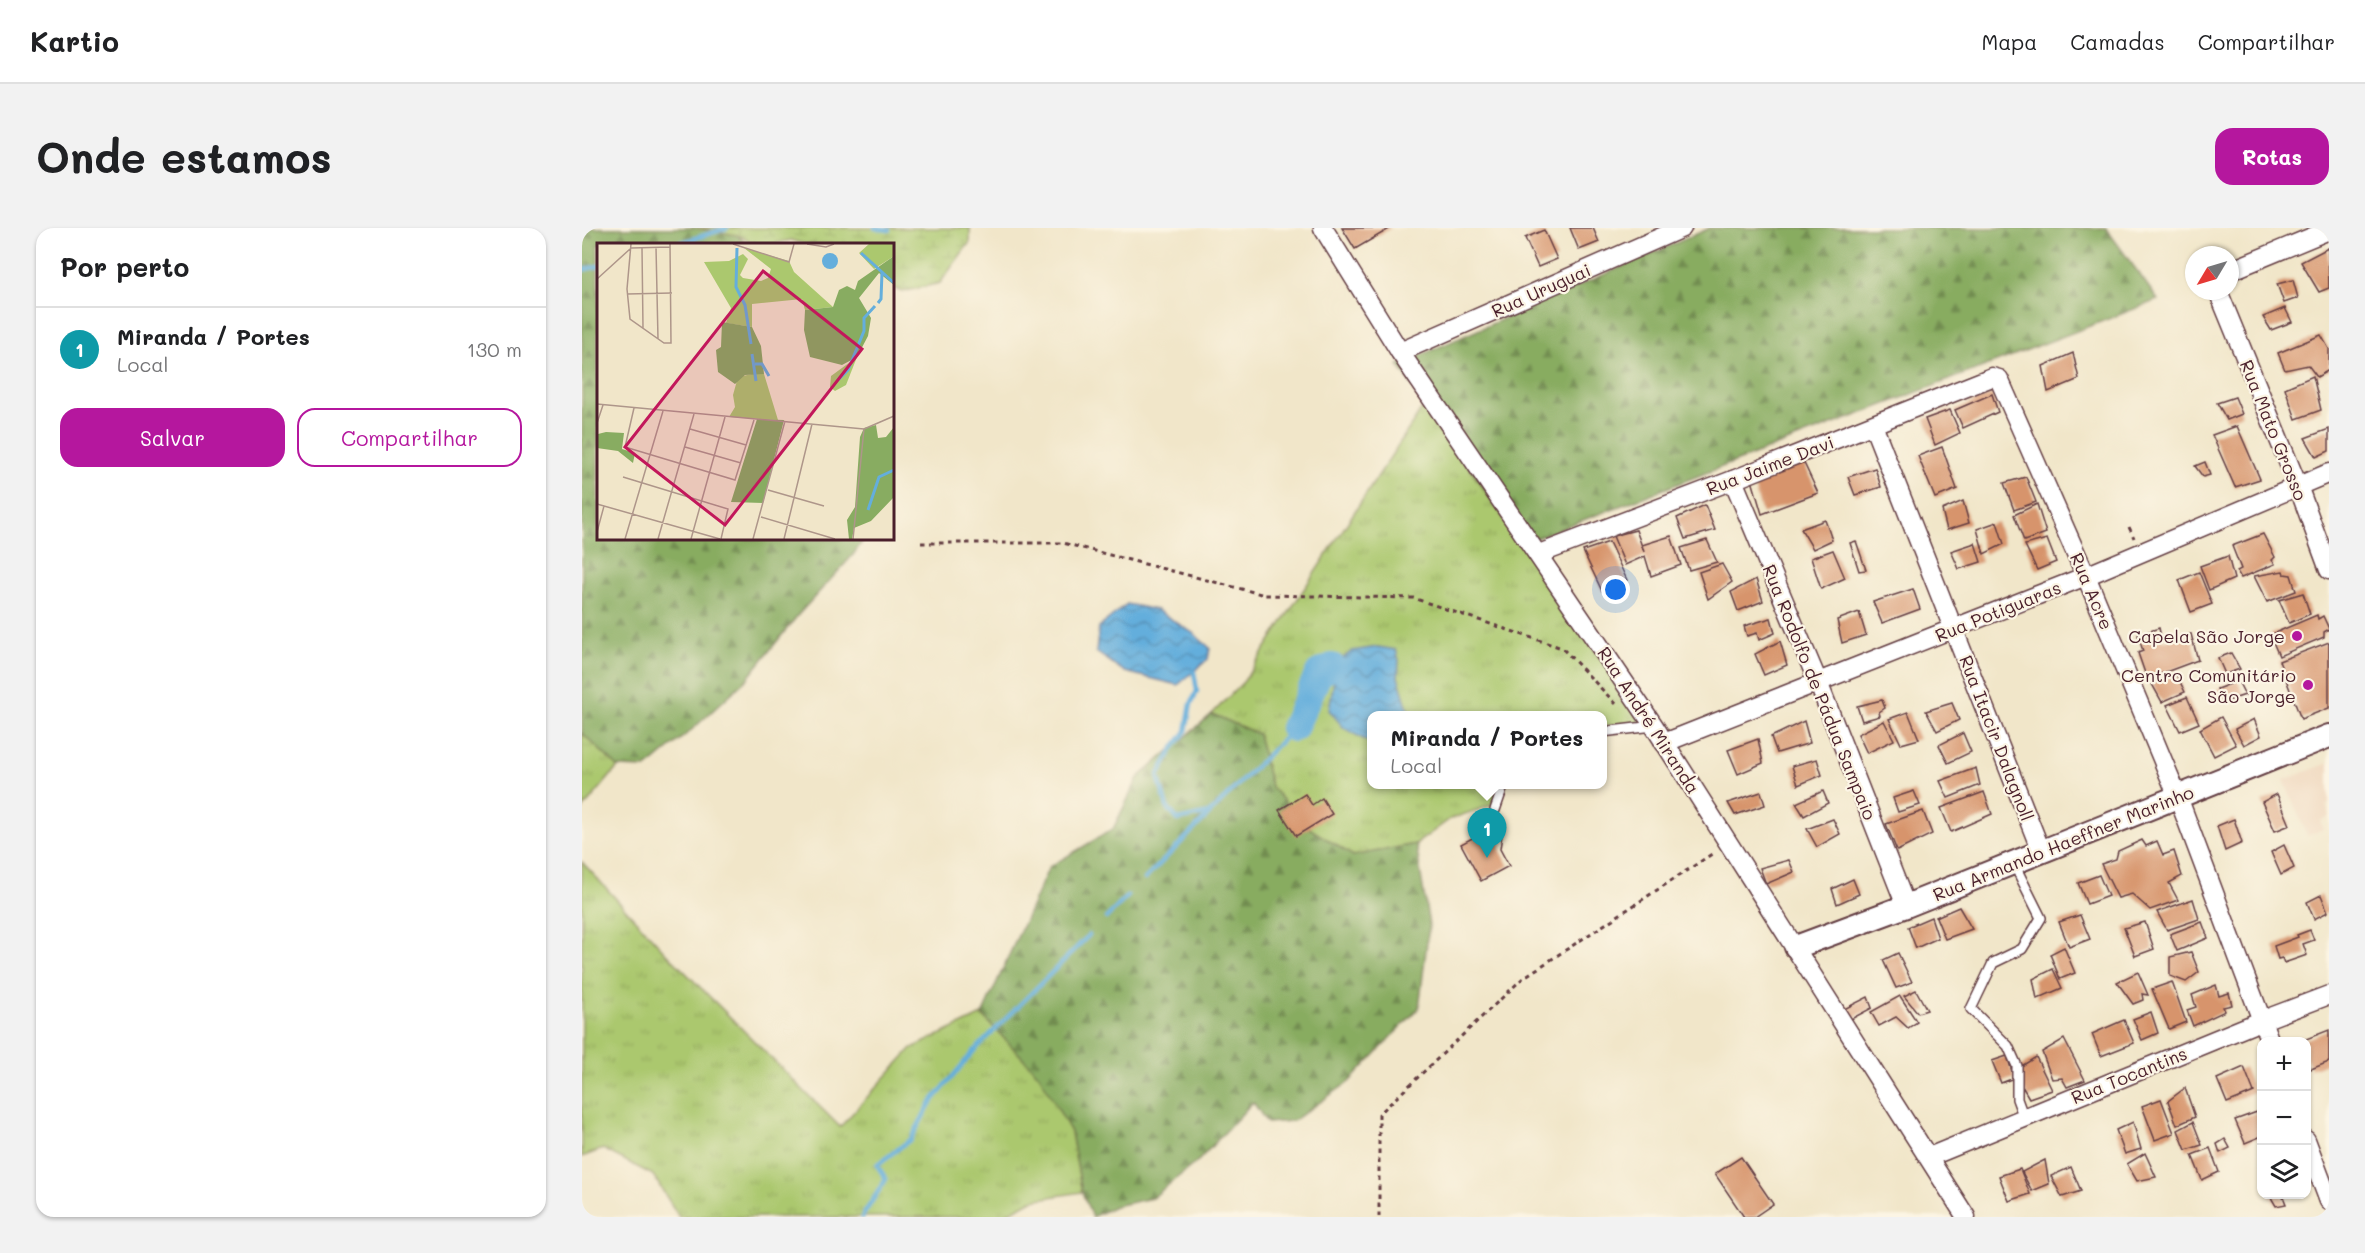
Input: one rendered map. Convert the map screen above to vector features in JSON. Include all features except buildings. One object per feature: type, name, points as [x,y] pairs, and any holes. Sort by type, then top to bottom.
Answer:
[{"type":"street","name":"Rua André Miranda","points":[[1323,228],[1400,352],[1539,554],[1647,727],[1664,743],[1966,1217]]},
{"type":"street","name":"Rua Uruguai","points":[[1400,352],[1682,228]]},
{"type":"street","points":[[2239,267],[2329,230]]},
{"type":"street","name":"Rua Mato Grosso","points":[[2222,300],[2298,486],[2329,570]]},
{"type":"street","name":"Rua Jaime Davi","points":[[1539,554],[1992,377],[2000,379]]},
{"type":"street","name":"Rua Acre","points":[[2000,379],[2086,576],[2178,797],[2268,1037]]},
{"type":"street","name":"Rua Itacir Dalagnoll","points":[[1873,425],[2041,851]]},
{"type":"street","name":"Rua Potiguaras","points":[[1664,743],[2086,576],[2329,473]]},
{"type":"street","name":"Rua Rodolfo de Pádua Sampaio","points":[[1733,480],[1818,682],[1906,906]]},
{"type":"street","name":"Rua Armando Haeffner Marinho","points":[[1796,947],[1906,906],[2329,736]]},
{"type":"street","name":"Rua Tocantins","points":[[1929,1157],[2262,1020],[2329,995]]},
{"type":"street","points":[[2309,1145],[2329,1201]]},
{"type":"lane","points":[[1607,731],[1647,727]]},
{"type":"lane","points":[[1495,810],[1502,789]]},
{"type":"lane","points":[[2013,862],[2041,918],[2022,949],[1993,963],[1971,1009],[2008,1046],[2017,1066],[2017,1099],[2024,1118]]},
{"type":"path","points":[[921,543],[1063,543],[1265,595],[1413,598],[1562,648],[1647,727]]},
{"type":"path","points":[[1379,1217],[1378,1114],[1523,978],[1729,843]]},
{"type":"shaded area","points":[[2329,763],[2329,804],[2326,805],[2329,817],[2320,821],[2323,829],[2307,836],[2284,780]]},
{"type":"green space","points":[[582,228],[696,228],[737,235],[745,243],[597,243],[597,540],[863,540],[853,555],[798,615],[747,679],[646,768],[618,767],[582,733]]},
{"type":"green space","points":[[696,228],[970,228],[970,242],[940,283],[902,292],[894,288],[894,243],[801,243],[791,240],[778,243],[755,243],[737,235]]},
{"type":"green space","points":[[1710,228],[2106,228],[2158,300],[1523,543],[1398,365]]},
{"type":"green space","points":[[1425,404],[1645,723],[1607,726],[1607,711],[1367,711],[1367,789],[1497,789],[1492,805],[1450,819],[1416,844],[1353,856],[1309,828],[1271,787],[1258,734],[1212,714],[1244,681]]},
{"type":"green space","points":[[1212,714],[1258,734],[1271,787],[1309,828],[1353,856],[1416,844],[1429,925],[1419,1008],[1349,1082],[1293,1121],[1267,1123],[1253,1102],[1199,1160],[1152,1198],[1115,1206],[1092,1217],[1082,1192],[1071,1132],[1039,1075],[982,1015],[1049,867],[1113,829],[1138,778]]},
{"type":"green space","points":[[582,733],[618,767],[582,810]]},
{"type":"green space","points":[[582,862],[666,953],[840,1127],[912,1048],[982,1015],[1040,1075],[1071,1132],[1082,1192],[1032,1200],[1001,1217],[679,1217],[653,1175],[603,1149],[582,1157]]},
{"type":"water","points":[[1127,604],[1157,610],[1193,633],[1210,648],[1208,659],[1178,685],[1125,672],[1096,652],[1099,627]]},
{"type":"water","points":[[1378,647],[1396,650],[1399,660],[1398,677],[1409,711],[1367,711],[1367,741],[1344,728],[1329,710],[1336,669],[1332,667],[1352,651]]},
{"type":"waterway","points":[[680,243],[727,228]]},
{"type":"waterway","points":[[875,228],[889,230]]},
{"type":"waterway","points":[[582,270],[597,266]]},
{"type":"waterway","points":[[1294,728],[1319,673],[1332,667]]},
{"type":"waterway","points":[[1194,672],[1197,691],[1191,704],[1186,731],[1172,750],[1158,776],[1167,807],[1178,820],[1209,813]]},
{"type":"waterway","points":[[1145,879],[1294,728]]},
{"type":"waterway","points":[[1106,918],[1128,896]]},
{"type":"waterway","points":[[862,1217],[886,1179],[877,1165],[911,1139],[930,1104],[973,1052],[1089,935]]},
{"type":"place","name":"Capela São Jorge","points":[[2297,636]]},
{"type":"place","name":"Centro Comunitário São Jorge","points":[[2308,685]]},
{"type":"place","name":"Miranda / Portes","points":[[1487,858]]}]
